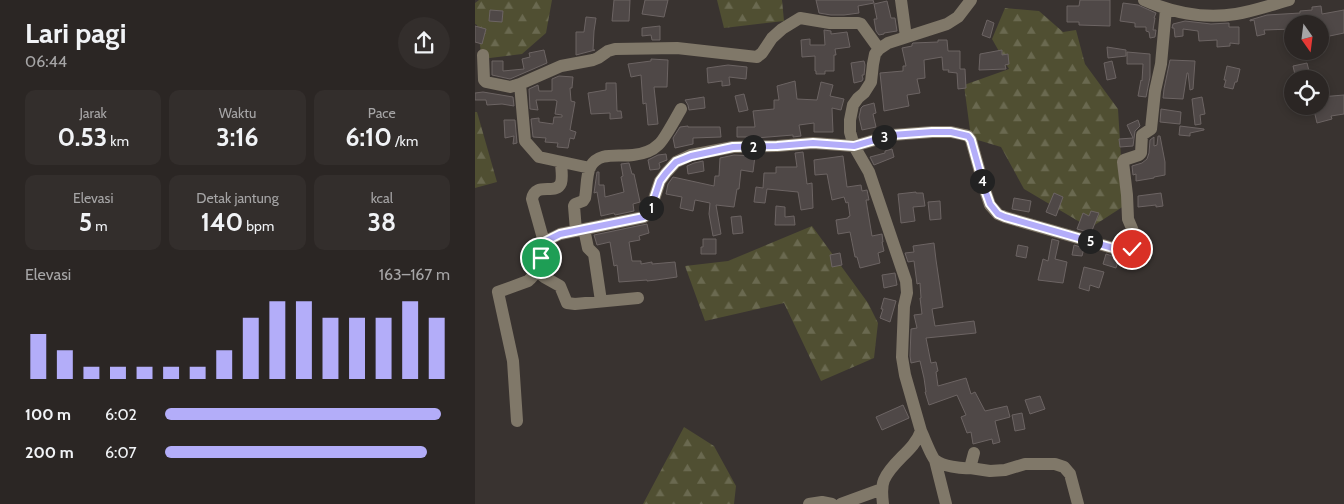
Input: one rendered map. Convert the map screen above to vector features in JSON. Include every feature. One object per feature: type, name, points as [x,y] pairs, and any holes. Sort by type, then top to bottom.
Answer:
[{"type":"street","points":[[901,0],[907,37]]},
{"type":"street","points":[[945,504],[935,460],[921,431],[905,375],[902,357],[904,306],[907,293],[906,281],[869,172],[854,146],[849,132],[851,110],[858,98],[869,86],[875,54],[879,48],[888,43],[947,24],[958,17],[971,0]]},
{"type":"street","points":[[1144,0],[1166,9],[1203,16],[1235,14],[1289,0]]},
{"type":"street","points":[[517,422],[513,361],[498,292],[528,281],[537,271],[541,258],[539,248],[544,242],[560,234],[644,217],[650,211],[660,181],[676,162],[691,156],[733,147],[813,143],[854,146],[892,135],[951,132],[965,135],[971,140],[990,204],[998,214],[1120,250],[1129,250],[1135,246],[1136,238],[1129,219],[1123,162],[1139,155],[1142,135],[1151,129],[1161,64],[1166,9]]},
{"type":"street","points":[[483,55],[483,78],[486,82],[510,87],[561,66],[593,60],[615,49],[677,48],[757,57],[763,53],[772,38],[782,28],[800,18],[830,23],[855,22],[861,24],[879,48]]},
{"type":"street","points":[[520,84],[525,140],[539,157],[590,168]]},
{"type":"street","points":[[601,302],[594,254],[588,248],[574,206],[585,198],[590,168],[595,161],[610,155],[642,153],[660,145],[681,109]]},
{"type":"street","points":[[660,145],[676,162]]},
{"type":"street","points":[[544,242],[532,199],[533,194],[536,191],[559,186],[562,180],[561,162]]},
{"type":"street","points":[[537,271],[560,286],[567,303],[575,304],[638,298]]},
{"type":"street","points":[[883,504],[882,489],[884,479],[896,462],[913,445],[921,431]]},
{"type":"street","points":[[970,468],[974,453]]},
{"type":"street","points":[[935,460],[948,466],[964,469],[1005,470],[1025,464],[1055,464],[1065,467],[1070,474],[1078,504]]},
{"type":"street","points":[[841,504],[882,489]]},
{"type":"street","points":[[809,504],[822,502],[831,504]]},
{"type":"green space","points":[[479,0],[552,0],[546,33],[522,54],[482,59],[477,25],[475,24],[475,3]]},
{"type":"green space","points":[[717,0],[782,0],[784,21],[724,28]]},
{"type":"green space","points":[[1005,8],[1039,11],[1063,32],[1076,30],[1085,64],[1118,109],[1124,206],[1090,228],[1024,189],[1001,147],[971,138],[964,85],[1009,69],[992,39]]},
{"type":"green space","points":[[475,112],[477,112],[497,182],[475,188]]},
{"type":"green space","points":[[812,226],[868,303],[878,323],[874,358],[821,381],[784,303],[705,321],[685,266],[728,261]]},
{"type":"green space","points":[[684,427],[714,446],[736,486],[734,504],[643,504]]},
{"type":"building","points":[[614,0],[630,0],[629,21],[612,21]]},
{"type":"building","points":[[645,0],[668,0],[664,17],[642,14]]},
{"type":"building","points":[[816,0],[873,0],[874,3],[858,6],[859,13],[831,15],[819,13]]},
{"type":"building","points":[[1080,0],[1110,0],[1110,26],[1079,25],[1079,22],[1067,22],[1067,6],[1079,6]]},
{"type":"building","points":[[887,1],[891,18],[895,18],[897,31],[879,35],[876,31],[874,19],[877,19],[874,4]]},
{"type":"building","points":[[1123,3],[1138,5],[1156,13],[1153,30],[1156,30],[1155,37],[1150,38],[1146,27],[1135,27],[1135,23],[1120,21]]},
{"type":"building","points":[[1321,6],[1322,14],[1344,10],[1344,33],[1329,36],[1329,15],[1284,15],[1284,29],[1264,30],[1265,34],[1257,36],[1254,20],[1250,21],[1267,15],[1300,13],[1300,11],[1312,10],[1312,7]]},
{"type":"building","points":[[490,10],[503,11],[502,22],[489,21]]},
{"type":"building","points":[[586,17],[596,18],[593,50],[595,50],[576,55],[576,32],[584,32]]},
{"type":"building","points":[[987,20],[994,23],[990,38],[982,35]]},
{"type":"building","points":[[1185,21],[1211,24],[1229,23],[1229,27],[1239,27],[1239,44],[1230,43],[1230,46],[1217,47],[1217,40],[1199,41],[1198,31],[1183,29],[1183,36],[1175,37],[1174,28],[1172,28],[1173,24]]},
{"type":"building","points":[[475,26],[486,29],[482,44],[475,42]]},
{"type":"building","points":[[660,26],[660,40],[652,40],[651,35],[642,36],[642,28]]},
{"type":"building","points":[[824,30],[831,31],[831,34],[847,32],[850,47],[835,49],[834,71],[816,74],[815,56],[802,57],[801,40],[810,39],[810,45],[825,45]]},
{"type":"building","points":[[938,40],[947,40],[948,51],[960,51],[960,69],[965,69],[966,88],[958,89],[957,73],[943,70],[942,57],[924,60],[925,78],[917,79],[920,93],[907,95],[909,106],[884,111],[880,73],[903,71],[903,66],[906,66],[902,48],[912,46],[913,43],[938,42]]},
{"type":"building","points":[[1107,47],[1126,50],[1126,56],[1108,58]]},
{"type":"building","points":[[544,50],[547,63],[510,79],[492,75],[492,61],[503,61],[503,71],[524,69],[522,59],[530,57],[529,53]]},
{"type":"building","points":[[1002,50],[1002,55],[1008,54],[1009,64],[1005,65],[1006,69],[979,70],[980,54]]},
{"type":"building","points":[[1127,52],[1150,54],[1150,77],[1146,97],[1138,96],[1142,81],[1143,64],[1127,64]]},
{"type":"building","points":[[651,59],[668,60],[667,87],[654,87],[658,124],[648,125],[646,103],[643,104],[641,75],[631,77],[628,64],[651,61]]},
{"type":"building","points":[[1170,60],[1195,61],[1193,89],[1190,90],[1187,73],[1183,99],[1163,98]]},
{"type":"building","points":[[864,61],[863,79],[854,83],[851,63]]},
{"type":"building","points":[[1112,61],[1116,78],[1107,80],[1104,63]]},
{"type":"building","points":[[1307,63],[1309,70],[1294,70],[1293,66]]},
{"type":"building","points":[[728,65],[747,67],[746,79],[729,77],[730,85],[722,86],[722,81],[708,83],[707,68]]},
{"type":"building","points":[[1227,66],[1240,69],[1233,89],[1224,87]]},
{"type":"building","points":[[559,76],[573,77],[572,88],[570,88],[571,101],[575,102],[570,130],[576,132],[574,139],[570,138],[568,148],[557,147],[558,143],[545,142],[546,138],[533,137],[531,119],[539,118],[539,122],[553,124],[554,117],[562,117],[562,115],[555,114],[557,101],[555,100],[536,100],[538,110],[530,109],[529,89],[538,85],[539,91],[552,91],[552,79]]},
{"type":"building","points":[[795,81],[797,99],[817,100],[821,82],[833,85],[830,96],[844,99],[841,110],[832,108],[833,132],[814,132],[814,123],[799,125],[801,136],[737,137],[737,127],[755,127],[753,111],[774,109],[774,100],[779,100],[777,86]]},
{"type":"building","points":[[606,83],[616,83],[617,111],[621,111],[622,118],[610,119],[610,113],[591,114],[588,93],[606,90]]},
{"type":"building","points":[[483,92],[513,97],[514,106],[502,104],[487,105],[486,100],[475,100],[475,93]]},
{"type":"building","points":[[744,94],[748,110],[739,112],[735,96]]},
{"type":"building","points":[[1344,95],[1344,114],[1331,116],[1332,119],[1317,123],[1315,115],[1329,115],[1329,96]]},
{"type":"building","points":[[704,97],[705,108],[689,110],[685,100]]},
{"type":"building","points":[[1202,97],[1205,114],[1200,115],[1201,124],[1195,125],[1192,99]]},
{"type":"building","points":[[874,103],[876,113],[873,114],[876,127],[862,130],[859,117],[861,108]]},
{"type":"building","points":[[1161,109],[1181,112],[1180,124],[1160,122]]},
{"type":"building","points":[[504,120],[515,120],[517,143],[513,144],[514,136],[505,138]]},
{"type":"building","points":[[1138,120],[1140,126],[1135,131],[1133,146],[1120,147],[1119,139],[1133,138],[1127,125]]},
{"type":"building","points":[[1180,126],[1204,130],[1190,133],[1190,136],[1179,135]]},
{"type":"building","points":[[680,127],[720,127],[721,137],[693,138],[693,144],[675,148],[673,138]]},
{"type":"building","points":[[1158,136],[1160,136],[1165,162],[1165,175],[1136,181],[1136,174],[1133,175],[1132,166],[1142,163],[1147,159],[1150,140],[1154,137],[1154,146],[1157,145]]},
{"type":"building","points":[[892,149],[894,157],[874,165],[870,157]]},
{"type":"building","points":[[803,152],[807,184],[812,183],[813,208],[801,210],[798,192],[767,189],[765,203],[754,202],[756,187],[763,188],[764,173],[776,173],[776,167],[797,167],[795,153]]},
{"type":"building","points":[[666,154],[667,160],[659,163],[659,169],[650,170],[648,160],[658,155]]},
{"type":"building","points":[[734,155],[755,156],[753,172],[741,170],[739,189],[737,189],[734,207],[716,205],[721,234],[713,236],[709,214],[710,203],[695,200],[693,211],[680,208],[682,197],[666,194],[668,184],[673,177],[714,186],[715,176],[719,176],[720,158]]},
{"type":"building","points":[[843,156],[847,187],[861,185],[862,191],[867,190],[869,200],[866,200],[872,236],[882,234],[884,251],[878,253],[880,263],[860,268],[857,257],[855,257],[850,232],[838,234],[836,220],[850,216],[848,202],[846,203],[844,197],[832,200],[827,174],[815,175],[814,160]]},
{"type":"building","points":[[703,161],[704,171],[688,174],[687,166]]},
{"type":"building","points":[[629,163],[632,174],[634,174],[640,202],[633,204],[634,211],[601,216],[597,192],[594,193],[597,172],[599,172],[599,185],[604,185],[605,197],[624,192],[621,164]]},
{"type":"building","points":[[923,193],[925,206],[913,207],[915,221],[901,223],[898,194]]},
{"type":"building","points":[[1054,193],[1063,197],[1056,216],[1046,212]]},
{"type":"building","points":[[1161,193],[1163,206],[1138,207],[1138,196]]},
{"type":"building","points":[[1014,198],[1031,201],[1029,212],[1012,209]]},
{"type":"building","points":[[940,201],[941,219],[930,220],[928,202]]},
{"type":"building","points":[[776,206],[785,207],[785,217],[794,216],[795,225],[775,225]]},
{"type":"building","points":[[1091,211],[1099,213],[1091,233],[1077,229],[1083,213],[1089,216]]},
{"type":"building","points":[[741,216],[743,233],[733,234],[731,217]]},
{"type":"building","points":[[647,224],[649,233],[639,236],[640,240],[629,242],[632,261],[641,261],[641,264],[675,262],[677,277],[619,282],[617,265],[614,266],[610,242],[597,245],[594,235]]},
{"type":"building","points":[[703,239],[716,239],[716,254],[701,254]]},
{"type":"building","points":[[1052,239],[1059,241],[1055,259],[1067,262],[1063,283],[1038,280],[1043,259],[1048,261]]},
{"type":"building","points":[[934,243],[943,307],[932,309],[935,326],[974,321],[976,333],[926,338],[931,363],[936,362],[938,386],[966,378],[971,394],[975,392],[985,411],[1007,406],[1010,417],[995,421],[1000,442],[993,444],[992,439],[973,444],[971,432],[967,433],[961,417],[966,415],[957,395],[929,405],[920,361],[911,363],[911,329],[917,328],[914,315],[922,314],[920,283],[917,284],[914,261],[908,262],[905,253],[914,252],[913,246]]},
{"type":"building","points":[[1018,245],[1028,247],[1026,258],[1016,256]]},
{"type":"building","points":[[1074,245],[1084,248],[1082,256],[1072,255]]},
{"type":"building","points":[[840,253],[842,265],[832,267],[830,255]]},
{"type":"building","points":[[1106,254],[1119,258],[1116,268],[1103,264]]},
{"type":"building","points":[[1084,267],[1104,272],[1099,288],[1090,285],[1089,291],[1079,288]]},
{"type":"building","points":[[895,273],[897,285],[884,288],[882,275]]},
{"type":"building","points":[[884,298],[896,301],[890,322],[880,318]]},
{"type":"building","points":[[1040,396],[1045,409],[1030,414],[1025,400]]},
{"type":"building","points":[[903,405],[909,418],[882,430],[876,417]]},
{"type":"building","points":[[1022,413],[1025,429],[1015,431],[1012,415]]},
{"type":"route","points":[[541,258],[539,248],[548,239],[560,234],[644,217],[650,211],[660,181],[666,173],[676,162],[691,156],[733,147],[813,143],[854,146],[892,135],[932,132],[951,132],[968,136],[971,140],[990,204],[998,214],[1120,250],[1132,249]]}]
